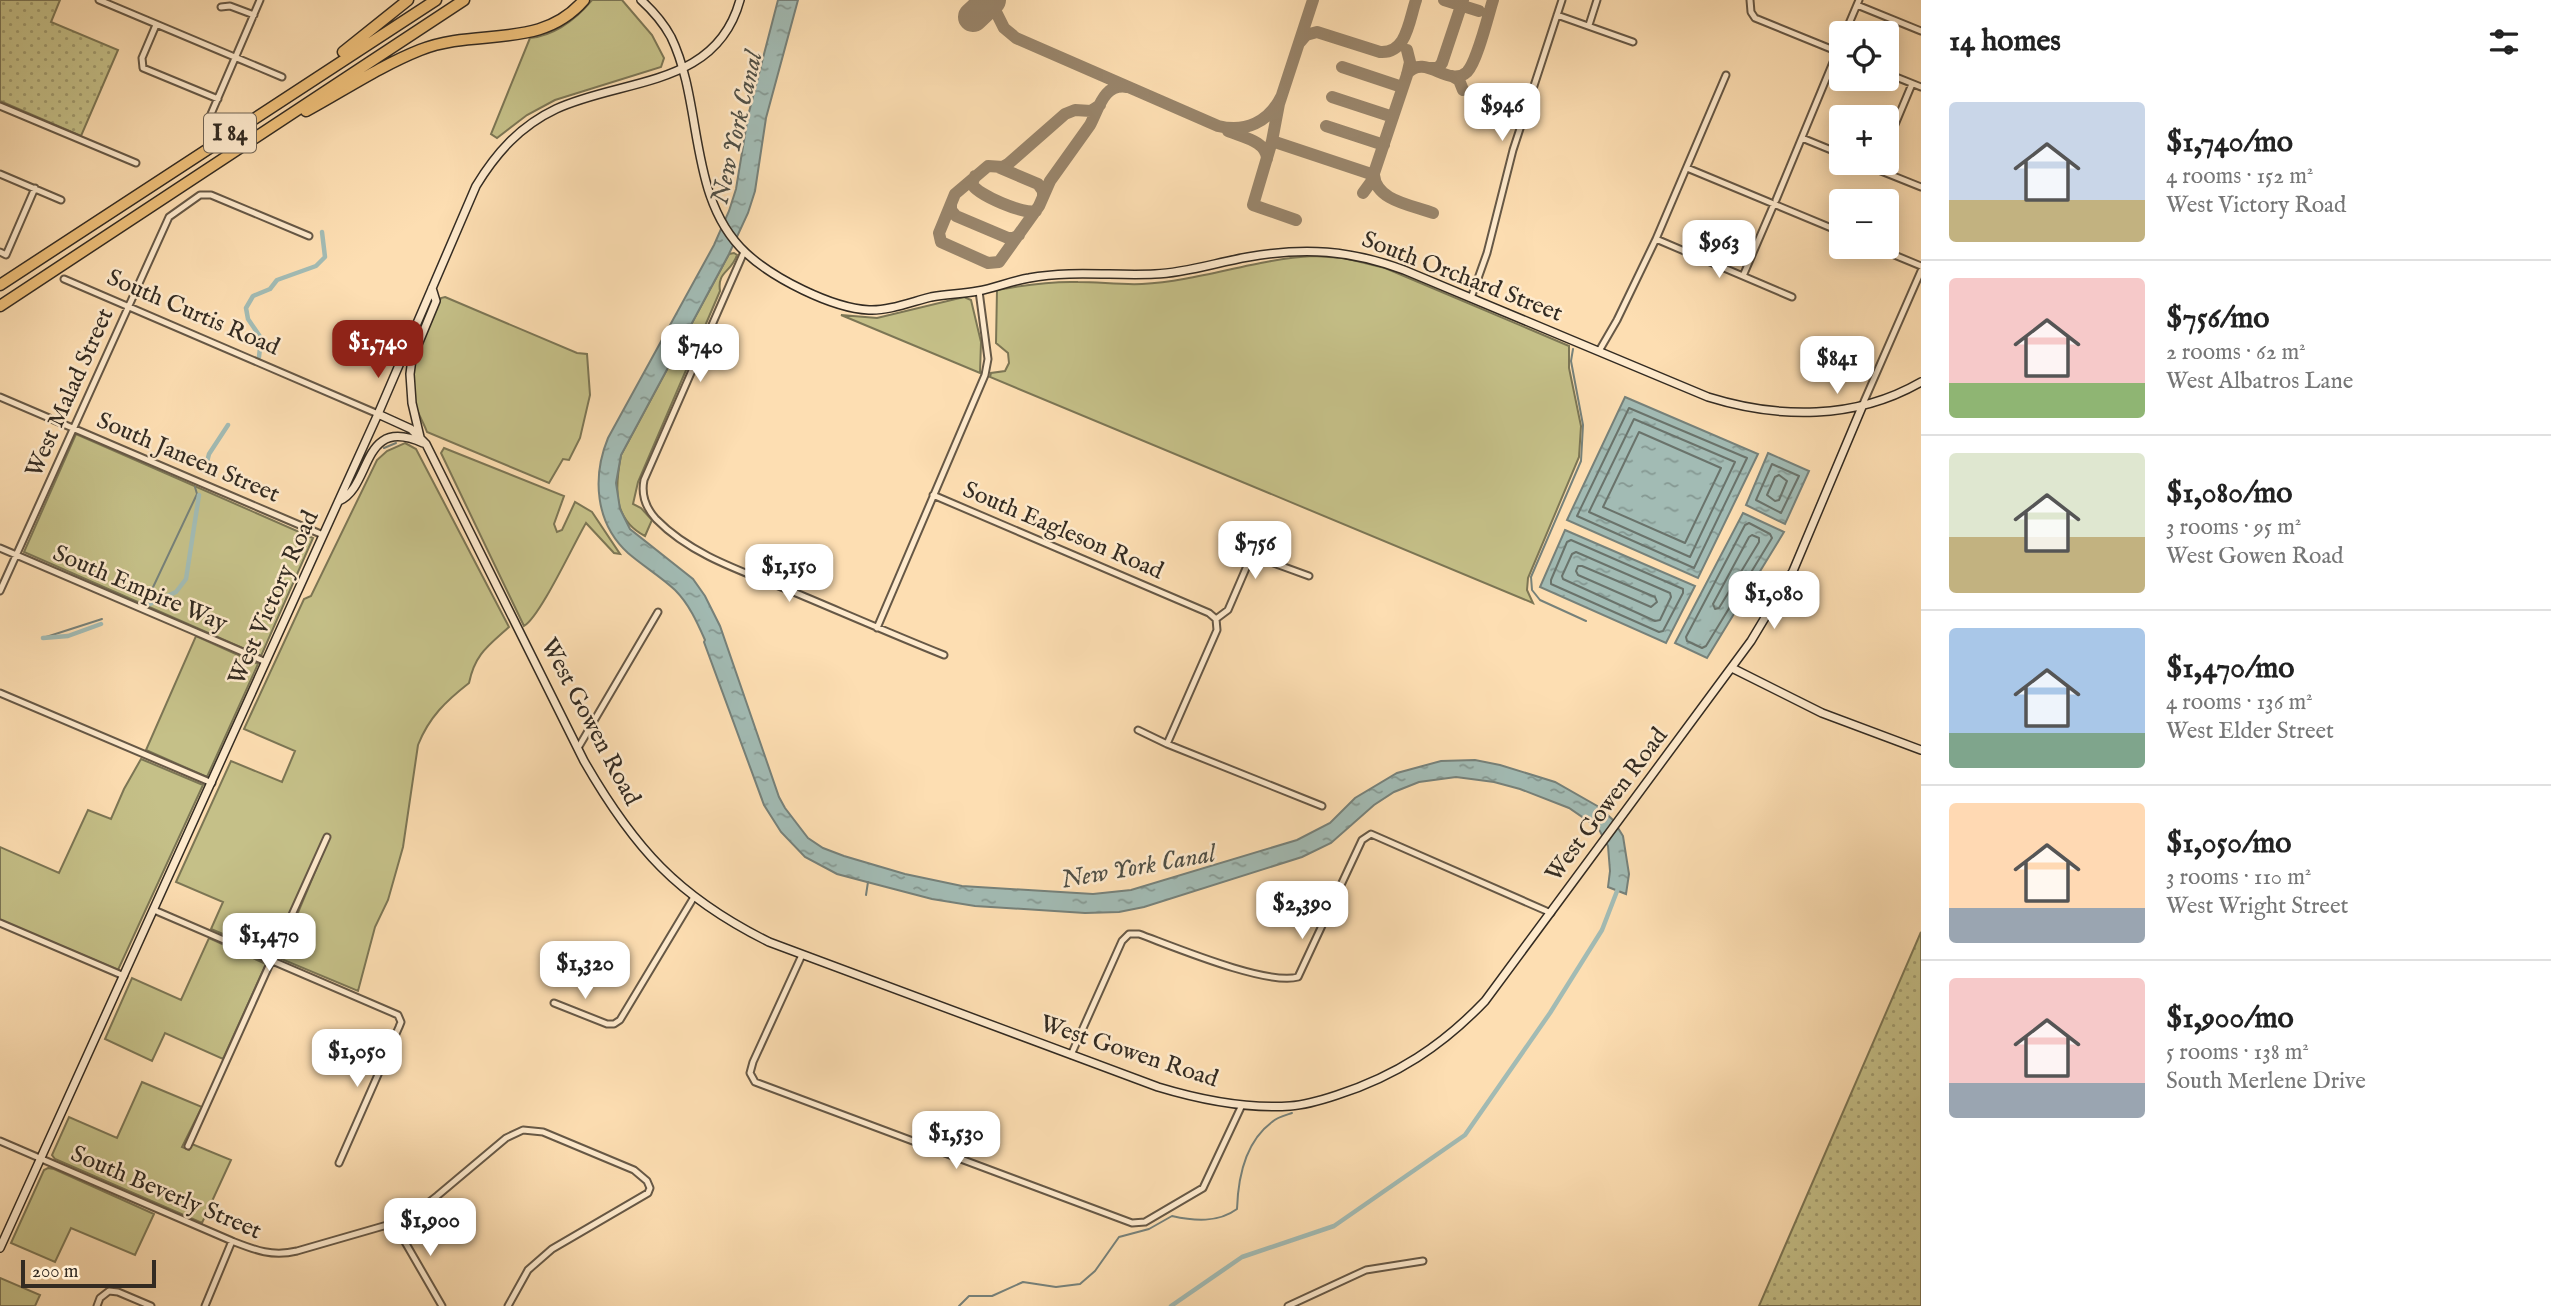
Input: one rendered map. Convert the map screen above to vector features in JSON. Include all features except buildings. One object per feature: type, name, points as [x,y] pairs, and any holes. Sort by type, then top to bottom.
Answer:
[{"type":"highway","points":[[295,91],[408,0]]},
{"type":"highway","name":"I 84","points":[[0,285],[436,0]]},
{"type":"highway","name":"I 84","points":[[0,306],[464,0]]},
{"type":"highway","points":[[245,145],[419,50],[468,38],[544,30],[566,18],[584,0]]},
{"type":"main road","name":"South Orchard Street","points":[[641,0],[670,35],[683,69],[707,185],[724,225],[741,248],[766,270],[782,280],[839,304],[870,310],[940,295],[979,291],[1031,277],[1062,274],[1157,274],[1249,257],[1314,250],[1338,251],[1382,262],[1708,397],[1736,406],[1800,413],[1862,407]]},
{"type":"main road","name":"West Victory Road","points":[[0,1248],[378,414],[476,186],[498,152],[520,131],[556,109],[661,78],[700,60],[723,37],[740,0]]},
{"type":"main road","name":"West Gowen Road","points":[[432,288],[436,301],[412,359],[410,374],[412,403],[423,441],[577,748],[617,816],[676,883],[744,930],[802,955],[1177,1093],[1242,1105],[1294,1106],[1336,1095],[1385,1077],[1439,1045],[1485,1001],[1752,641],[1806,542],[1862,407]]},
{"type":"main road","points":[[1862,407],[1902,393],[1921,382]]},
{"type":"main road","name":"South Curtis Road","points":[[378,414],[405,425],[423,441]]},
{"type":"main road","points":[[339,501],[349,495],[369,456],[380,444],[394,437],[423,441]]},
{"type":"main road","points":[[1732,668],[1822,713],[1921,750]]},
{"type":"street","points":[[99,0],[282,77]]},
{"type":"street","points":[[208,121],[260,0]]},
{"type":"street","points":[[1471,298],[1487,253],[1513,150],[1562,0]]},
{"type":"street","points":[[1589,25],[1597,0]]},
{"type":"street","points":[[1750,0],[1751,12],[1755,18],[1829,48]]},
{"type":"street","points":[[1850,21],[1858,2],[1921,32]]},
{"type":"street","points":[[221,7],[230,6],[254,15]]},
{"type":"street","points":[[1557,15],[1633,42]]},
{"type":"street","points":[[156,24],[141,61],[143,68],[218,99]]},
{"type":"street","points":[[1599,351],[1656,239],[1726,75]]},
{"type":"street","points":[[1743,276],[1829,75]]},
{"type":"street","points":[[1899,78],[1921,87]]},
{"type":"street","points":[[1899,115],[1912,84]]},
{"type":"street","points":[[0,106],[136,163]]},
{"type":"street","points":[[1802,138],[1829,149]]},
{"type":"street","points":[[1687,168],[1775,202],[1829,227]]},
{"type":"street","points":[[0,174],[61,200]]},
{"type":"street","points":[[1896,175],[1921,187]]},
{"type":"street","points":[[3,253],[35,188]]},
{"type":"street","name":"West Malad Street","points":[[0,591],[169,217],[200,195],[211,195],[309,236]]},
{"type":"street","points":[[1656,239],[1792,297]]},
{"type":"street","points":[[741,248],[644,480],[643,499],[655,518],[684,541],[711,557],[944,655]]},
{"type":"street","points":[[1862,407],[1921,268],[1899,258]]},
{"type":"street","name":"South Curtis Road","points":[[64,279],[378,414]]},
{"type":"street","points":[[877,628],[985,375],[988,359],[979,291]]},
{"type":"street","name":"South Janeen Street","points":[[0,397],[323,535]]},
{"type":"street","name":"South Eagleson Road","points":[[933,495],[1209,613],[1216,619]]},
{"type":"street","name":"South Empire Way","points":[[0,548],[266,662]]},
{"type":"street","points":[[1167,744],[1217,630],[1216,619],[1228,610],[1250,559],[1254,556],[1262,557],[1309,576]]},
{"type":"street","points":[[577,748],[658,612]]},
{"type":"street","points":[[0,693],[212,783]]},
{"type":"street","points":[[1138,730],[1322,806]]},
{"type":"street","points":[[1071,1055],[1122,941],[1129,934],[1139,934],[1228,967],[1278,977],[1298,977],[1362,841],[1368,834],[1383,837],[1551,913]]},
{"type":"street","points":[[188,1146],[327,837]]},
{"type":"street","points":[[554,1003],[607,1024],[620,1020],[694,897]]},
{"type":"street","points":[[154,910],[400,1017],[399,1027],[339,1163]]},
{"type":"street","points":[[0,923],[124,976]]},
{"type":"street","points":[[802,955],[753,1062],[752,1078],[760,1085],[1132,1223],[1145,1222],[1203,1188],[1242,1105]]},
{"type":"street","name":"South Beverly Street","points":[[0,1141],[232,1241],[268,1254],[282,1255],[394,1223],[419,1210],[506,1138],[523,1130],[542,1132],[635,1170],[648,1181],[648,1193],[552,1250],[528,1270],[508,1306]]},
{"type":"street","points":[[394,1223],[442,1306]]},
{"type":"street","points":[[205,1306],[232,1241]]},
{"type":"street","points":[[1288,1306],[1366,1270],[1423,1261]]},
{"type":"street","points":[[97,1306],[100,1298],[109,1292],[118,1292],[151,1306]]},
{"type":"shaded area","points":[[0,0],[60,0],[51,22],[118,50],[81,136],[0,101]]},
{"type":"shaded area","points":[[592,0],[622,0],[652,35],[664,58],[661,67],[555,100],[527,115],[497,138],[491,134],[530,38],[565,25]]},
{"type":"shaded area","points":[[729,254],[737,255],[722,276],[720,291],[638,482],[633,504],[652,520],[645,536],[626,521],[618,501],[621,455]]},
{"type":"shaded area","points":[[1313,256],[1344,258],[1385,268],[1569,346],[1569,368],[1581,426],[1579,457],[1528,578],[1527,590],[1533,603],[990,377],[991,373],[1005,371],[1009,363],[1008,353],[996,343],[997,290],[1057,282],[1164,282],[1270,261]]},
{"type":"shaded area","points":[[445,297],[577,353],[587,354],[590,395],[580,438],[569,460],[563,459],[549,483],[427,432],[415,404],[413,374],[425,334],[441,298]]},
{"type":"shaded area","points":[[964,297],[971,300],[981,342],[980,373],[841,315],[877,318]]},
{"type":"shaded area","points":[[76,434],[313,538],[261,656],[24,552]]},
{"type":"shaded area","points":[[405,443],[416,449],[509,627],[483,651],[469,683],[439,710],[418,745],[403,847],[388,900],[375,927],[358,991],[279,958],[330,836],[326,835],[273,955],[211,929],[223,902],[176,882],[231,761],[282,782],[295,751],[244,729],[304,599],[311,596],[377,460],[387,451]]},
{"type":"shaded area","points":[[444,448],[564,496],[554,524],[557,532],[562,530],[575,502],[592,512],[620,554],[614,553],[586,523],[539,609],[524,626],[441,453]]},
{"type":"shaded area","points":[[196,636],[258,664],[207,777],[146,750]]},
{"type":"shaded area","points":[[141,759],[203,785],[118,970],[0,920],[0,847],[59,873],[88,810],[111,819]]},
{"type":"shaded area","points":[[1921,932],[1921,1306],[1759,1306]]},
{"type":"shaded area","points":[[209,938],[266,964],[223,1059],[165,1033],[152,1061],[105,1039],[132,978],[181,1000]]},
{"type":"shaded area","points":[[142,1082],[202,1107],[182,1147],[189,1150],[192,1144],[231,1160],[202,1223],[55,1159],[52,1155],[69,1117],[117,1138]]},
{"type":"shaded area","points":[[48,1168],[154,1214],[135,1255],[71,1228],[55,1262],[11,1243],[44,1170]]},
{"type":"shaded area","points":[[0,1278],[40,1295],[35,1306],[0,1306]]},
{"type":"water","points":[[778,0],[798,0],[766,118],[755,191],[748,213],[729,254],[621,455],[616,483],[620,509],[630,529],[693,579],[705,596],[720,626],[779,797],[808,838],[823,848],[844,856],[905,874],[962,886],[1093,894],[1131,890],[1297,840],[1330,823],[1355,798],[1397,773],[1441,761],[1475,760],[1555,782],[1599,807],[1613,820],[1623,836],[1629,874],[1626,894],[1608,887],[1608,846],[1596,824],[1569,808],[1520,789],[1456,777],[1419,782],[1394,792],[1374,805],[1331,843],[1302,857],[1144,907],[1119,912],[1085,913],[975,906],[932,899],[837,874],[805,857],[781,832],[764,805],[696,620],[675,590],[617,541],[603,514],[599,484],[608,438],[714,245],[729,211],[736,189],[748,116]]},
{"type":"water","points":[[1625,397],[1758,454],[1698,578],[1567,520]]},
{"type":"water","points":[[1768,453],[1809,471],[1785,524],[1746,505]]},
{"type":"water","points":[[1743,513],[1784,532],[1707,658],[1675,643]]},
{"type":"water","points":[[1565,530],[1695,586],[1666,643],[1540,587]]},
{"type":"waterway","points":[[259,357],[261,338],[248,319],[246,308],[253,296],[270,289],[277,280],[316,266],[325,257],[322,232]]},
{"type":"waterway","points":[[1573,349],[1571,361],[1583,425],[1581,461],[1531,577],[1532,590],[1540,600],[1586,621]]},
{"type":"waterway","points":[[205,470],[209,454],[228,425]]},
{"type":"waterway","points":[[384,448],[396,443]]},
{"type":"waterway","points":[[143,602],[147,600],[197,494],[195,487]]},
{"type":"waterway","points":[[150,604],[176,592],[186,579],[199,495]]},
{"type":"waterway","points":[[43,638],[102,619]]},
{"type":"waterway","points":[[43,638],[68,636],[101,624]]},
{"type":"waterway","points":[[866,895],[868,882]]},
{"type":"waterway","name":"New York Canal","points":[[1171,1306],[1242,1257],[1334,1226],[1465,1135],[1550,1013],[1602,930],[1619,886]]},
{"type":"waterway","points":[[959,1306],[969,1296],[992,1296],[1023,1282],[1056,1287],[1080,1284],[1095,1271],[1119,1237],[1149,1229],[1172,1216],[1206,1220],[1230,1214],[1237,1209],[1241,1173],[1255,1140],[1274,1120],[1292,1113]]},
{"type":"taxiway","points":[[990,0],[1004,28],[1016,38],[1218,126],[1238,128],[1255,124],[1270,113],[1281,97]]},
{"type":"taxiway","points":[[1313,0],[1279,104],[1272,141],[1374,175],[1376,184],[1388,196],[1433,213]]},
{"type":"taxiway","points":[[1300,42],[1306,35],[1317,32],[1380,52],[1389,51],[1396,48],[1406,34],[1416,0]]},
{"type":"taxiway","points":[[1444,0],[1479,11]]},
{"type":"taxiway","points":[[1430,68],[1438,68],[1442,63],[1463,0]]},
{"type":"taxiway","points":[[1407,74],[1414,68],[1421,67],[1453,76],[1467,72],[1478,49],[1493,0]]},
{"type":"taxiway","points":[[1363,193],[1371,182],[1407,75],[1410,62],[1407,50]]},
{"type":"taxiway","points":[[1342,67],[1402,87]]},
{"type":"taxiway","points":[[1452,76],[1459,80],[1463,90]]},
{"type":"taxiway","points":[[1100,105],[1091,111],[1075,110],[1065,114],[1008,164],[1003,167],[988,166],[955,194],[939,233],[941,242],[988,263],[999,262],[1039,206],[1050,181],[1090,125],[1096,111],[1100,104],[1103,98],[1113,89],[1127,87]]},
{"type":"taxiway","points":[[1332,97],[1393,117]]},
{"type":"taxiway","points":[[1326,126],[1384,145]]},
{"type":"taxiway","points":[[1228,131],[1258,144],[1263,148],[1267,159]]},
{"type":"taxiway","points":[[1272,141],[1253,205],[1296,220]]},
{"type":"taxiway","points":[[998,167],[1038,184],[1043,191],[1043,197]]},
{"type":"taxiway","points":[[975,176],[972,184],[983,193],[1012,207],[1036,211]]},
{"type":"taxiway","points":[[951,204],[951,210],[956,216],[1008,238],[1019,235]]},
{"type":"runway","points":[[973,17],[991,0]]}]
